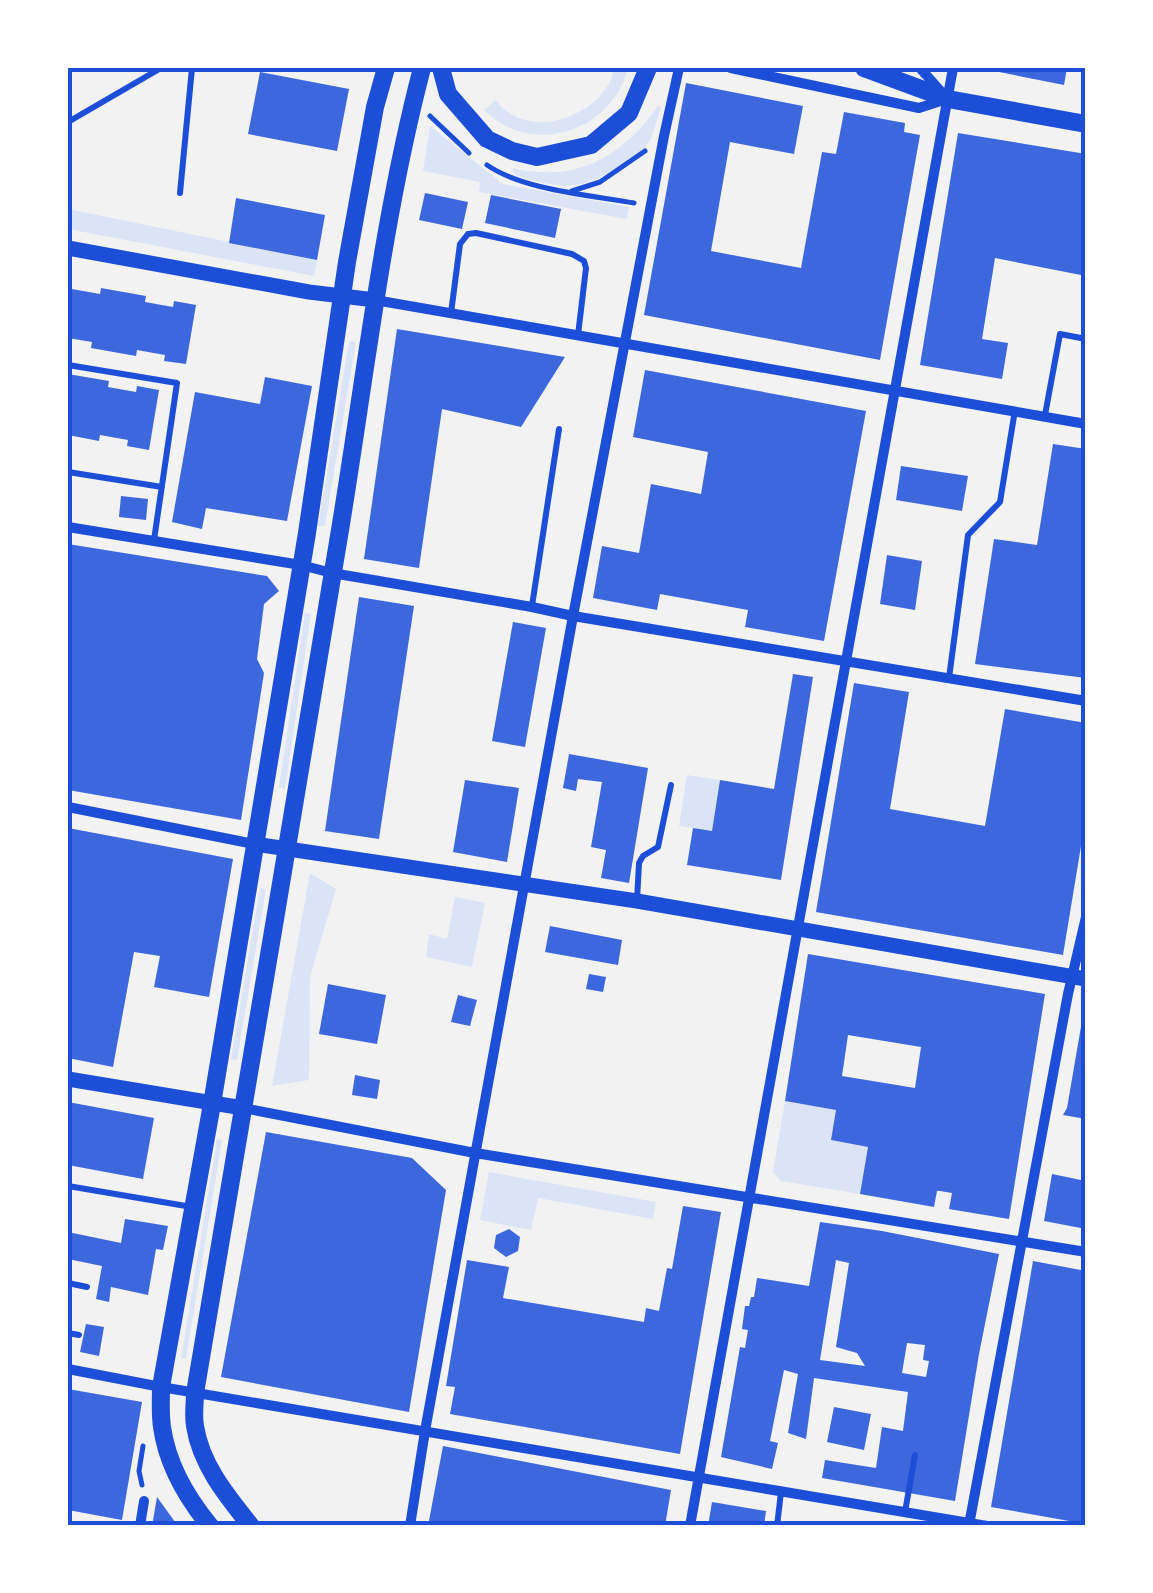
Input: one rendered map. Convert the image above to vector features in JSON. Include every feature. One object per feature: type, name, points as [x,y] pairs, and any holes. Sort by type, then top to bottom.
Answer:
[{"type":"main road","points":[[375,107],[377,68]]},
{"type":"main road","points":[[210,1526],[192,1504],[172,1464],[162,1428],[161,1387],[212,1104],[342,296],[375,107],[386,68]]},
{"type":"main road","points":[[251,1526],[220,1486],[202,1450],[194,1424],[195,1393],[376,300],[402,152],[422,68]]},
{"type":"main road","points":[[442,68],[448,94],[487,140],[537,157],[592,145],[629,113],[648,68]]},
{"type":"main road","points":[[868,70],[948,99],[1086,124]]},
{"type":"street","points":[[410,1526],[573,616],[680,68]]},
{"type":"street","points":[[731,68],[919,108],[948,99]]},
{"type":"street","points":[[920,68],[948,99]]},
{"type":"street","points":[[690,1526],[953,68]]},
{"type":"street","points":[[68,248],[1086,424]]},
{"type":"street","points":[[68,527],[1086,701]]},
{"type":"street","points":[[68,807],[254,844],[637,902],[1079,978]]},
{"type":"street","points":[[970,1524],[1021,1242],[1079,978],[1086,917]]},
{"type":"street","points":[[68,1079],[475,1153],[1086,1252]]},
{"type":"street","points":[[68,1370],[987,1526]]},
{"type":"street","points":[[140,1526],[144,1501]]},
{"type":"lane","points":[[68,122],[160,68]]},
{"type":"lane","points":[[180,193],[192,68]]},
{"type":"lane","points":[[451,314],[460,244],[468,234],[476,233],[572,254],[584,261],[578,335]]},
{"type":"lane","points":[[1045,415],[1060,334],[1086,340]]},
{"type":"lane","points":[[68,365],[177,382],[154,541]]},
{"type":"lane","points":[[948,678],[968,535],[1000,502],[1014,410]]},
{"type":"lane","points":[[532,607],[560,429]]},
{"type":"lane","points":[[68,472],[162,487]]},
{"type":"lane","points":[[637,902],[639,863],[658,847],[671,785]]},
{"type":"lane","points":[[68,1186],[194,1207]]},
{"type":"lane","points":[[68,1283],[87,1287]]},
{"type":"lane","points":[[68,1333],[79,1335]]},
{"type":"lane","points":[[906,1512],[915,1456]]},
{"type":"lane","points":[[776,1526],[781,1491]]},
{"type":"path","points":[[569,192],[600,182],[664,136]]},
{"type":"path","points":[[144,1501],[139,1472],[143,1442],[162,1428]]},
{"type":"shaded area","points":[[614,68],[628,68],[606,108],[568,131],[524,133],[503,125],[484,110],[496,100],[510,113],[526,120],[564,118],[597,99]]},
{"type":"shaded area","points":[[661,107],[647,145],[599,178],[561,185],[515,175],[512,168],[557,172],[595,162],[629,140]]},
{"type":"shaded area","points":[[430,126],[503,184],[629,207],[627,219],[479,192],[480,182],[423,171]]},
{"type":"shaded area","points":[[68,209],[317,260],[314,276],[68,229]]},
{"type":"shaded area","points":[[349,341],[356,342],[325,526],[318,526]]},
{"type":"shaded area","points":[[305,613],[311,614],[285,789],[279,787]]},
{"type":"shaded area","points":[[687,775],[720,780],[712,831],[679,826]]},
{"type":"shaded area","points":[[310,873],[336,889],[310,977],[309,1080],[272,1086]]},
{"type":"shaded area","points":[[260,888],[266,889],[237,1060],[231,1059]]},
{"type":"shaded area","points":[[455,897],[485,903],[472,967],[426,957],[429,934],[447,939]]},
{"type":"shaded area","points":[[785,1101],[836,1110],[831,1140],[868,1147],[860,1194],[781,1181],[773,1172]]},
{"type":"shaded area","points":[[217,1139],[222,1140],[186,1359],[181,1358]]},
{"type":"shaded area","points":[[489,1172],[656,1202],[653,1219],[538,1198],[531,1230],[480,1220]]},
{"type":"building","points":[[984,68],[1067,68],[1064,85]]},
{"type":"building","points":[[260,72],[349,89],[337,151],[248,134]]},
{"type":"building","points":[[686,83],[803,106],[794,154],[730,142],[711,251],[801,268],[822,152],[836,154],[844,112],[905,123],[904,132],[920,135],[880,360],[644,315]]},
{"type":"building","points":[[958,133],[1086,154],[1086,276],[995,258],[982,339],[1008,343],[1002,379],[920,365]]},
{"type":"building","points":[[425,193],[468,202],[462,229],[419,220]]},
{"type":"building","points":[[491,195],[561,209],[555,238],[485,223]]},
{"type":"building","points":[[236,198],[325,215],[317,260],[229,243]]},
{"type":"building","points":[[68,283],[72,283],[72,289],[100,294],[101,288],[146,296],[145,302],[173,307],[174,301],[196,305],[186,364],[164,361],[165,355],[137,350],[136,356],[91,348],[92,342],[68,338]]},
{"type":"building","points":[[397,329],[565,357],[521,427],[442,409],[419,568],[364,559]]},
{"type":"building","points":[[645,370],[866,411],[824,641],[745,627],[748,610],[660,594],[657,610],[593,598],[602,546],[639,553],[651,484],[701,494],[708,452],[633,437]]},
{"type":"building","points":[[68,374],[109,381],[108,387],[136,392],[137,386],[159,390],[149,450],[127,446],[128,440],[100,435],[99,441],[68,435]]},
{"type":"building","points":[[265,377],[312,386],[287,521],[206,508],[202,529],[172,522],[195,392],[260,404]]},
{"type":"building","points":[[1053,444],[1086,449],[1086,678],[975,664],[994,539],[1037,545]]},
{"type":"building","points":[[901,466],[968,476],[962,511],[896,500]]},
{"type":"building","points":[[121,496],[148,499],[146,520],[119,517]]},
{"type":"building","points":[[68,544],[267,576],[279,591],[264,604],[257,659],[264,673],[241,820],[68,790]]},
{"type":"building","points":[[887,555],[922,561],[915,610],[880,604]]},
{"type":"building","points":[[359,597],[414,606],[379,839],[325,831]]},
{"type":"building","points":[[513,622],[546,628],[525,747],[492,741]]},
{"type":"building","points":[[793,674],[813,677],[781,880],[687,865],[693,828],[712,831],[720,780],[774,789]]},
{"type":"building","points":[[854,683],[909,692],[890,809],[985,826],[1005,709],[1086,723],[1086,816],[1063,955],[816,912]]},
{"type":"building","points":[[569,754],[648,768],[629,883],[601,878],[606,850],[591,847],[602,782],[578,779],[576,791],[563,788]]},
{"type":"building","points":[[465,780],[519,788],[507,862],[453,852]]},
{"type":"building","points":[[68,828],[233,859],[209,997],[154,987],[160,956],[134,952],[113,1067],[68,1058]]},
{"type":"building","points":[[550,926],[622,940],[618,965],[545,952]]},
{"type":"building","points":[[808,954],[1045,994],[1009,1219],[949,1209],[952,1193],[937,1191],[934,1207],[860,1194],[868,1147],[831,1140],[836,1110],[785,1101]],"holes":[[[848,1035],[921,1047],[915,1088],[842,1076]]]},
{"type":"building","points":[[589,974],[606,977],[603,992],[586,989]]},
{"type":"building","points":[[328,984],[386,995],[377,1044],[319,1034]]},
{"type":"building","points":[[458,995],[477,1000],[470,1026],[451,1022]]},
{"type":"building","points":[[1086,1009],[1086,1119],[1063,1115]]},
{"type":"building","points":[[355,1075],[380,1080],[377,1099],[352,1095]]},
{"type":"building","points":[[68,1102],[154,1118],[143,1179],[68,1165]]},
{"type":"building","points":[[266,1132],[412,1158],[446,1190],[409,1412],[221,1377]]},
{"type":"building","points":[[1052,1174],[1086,1181],[1086,1229],[1044,1221]]},
{"type":"building","points":[[683,1206],[721,1212],[680,1454],[450,1414],[455,1387],[446,1386],[467,1260],[509,1267],[503,1298],[644,1322],[646,1308],[659,1311],[667,1268],[672,1269]]},
{"type":"building","points":[[125,1219],[168,1226],[163,1250],[156,1249],[148,1295],[111,1287],[109,1302],[96,1299],[102,1266],[68,1259],[68,1232],[121,1243]]},
{"type":"building","points":[[820,1222],[999,1254],[955,1501],[822,1478],[825,1460],[876,1468],[882,1427],[903,1431],[908,1392],[814,1378],[806,1439],[788,1433],[798,1374],[784,1370],[770,1441],[778,1443],[772,1469],[721,1457],[740,1347],[745,1348],[748,1330],[742,1329],[745,1306],[754,1297],[757,1278],[809,1286]],"holes":[[[836,1260],[849,1263],[836,1347],[857,1353],[865,1366],[820,1360]],[[907,1343],[925,1345],[923,1360],[929,1361],[926,1377],[902,1373]]]},
{"type":"building","points":[[509,1229],[520,1237],[518,1251],[506,1257],[494,1248],[496,1235]]},
{"type":"building","points":[[1033,1261],[1086,1271],[1086,1524],[991,1507]]},
{"type":"building","points":[[86,1324],[104,1327],[99,1356],[80,1352]]},
{"type":"building","points":[[68,1389],[142,1402],[122,1520],[68,1510]]},
{"type":"building","points":[[834,1407],[871,1414],[864,1450],[827,1442]]},
{"type":"building","points":[[443,1446],[671,1490],[665,1526],[428,1526]]},
{"type":"building","points":[[157,1497],[178,1526],[152,1526]]},
{"type":"building","points":[[712,1502],[766,1511],[764,1526],[708,1526]]}]
